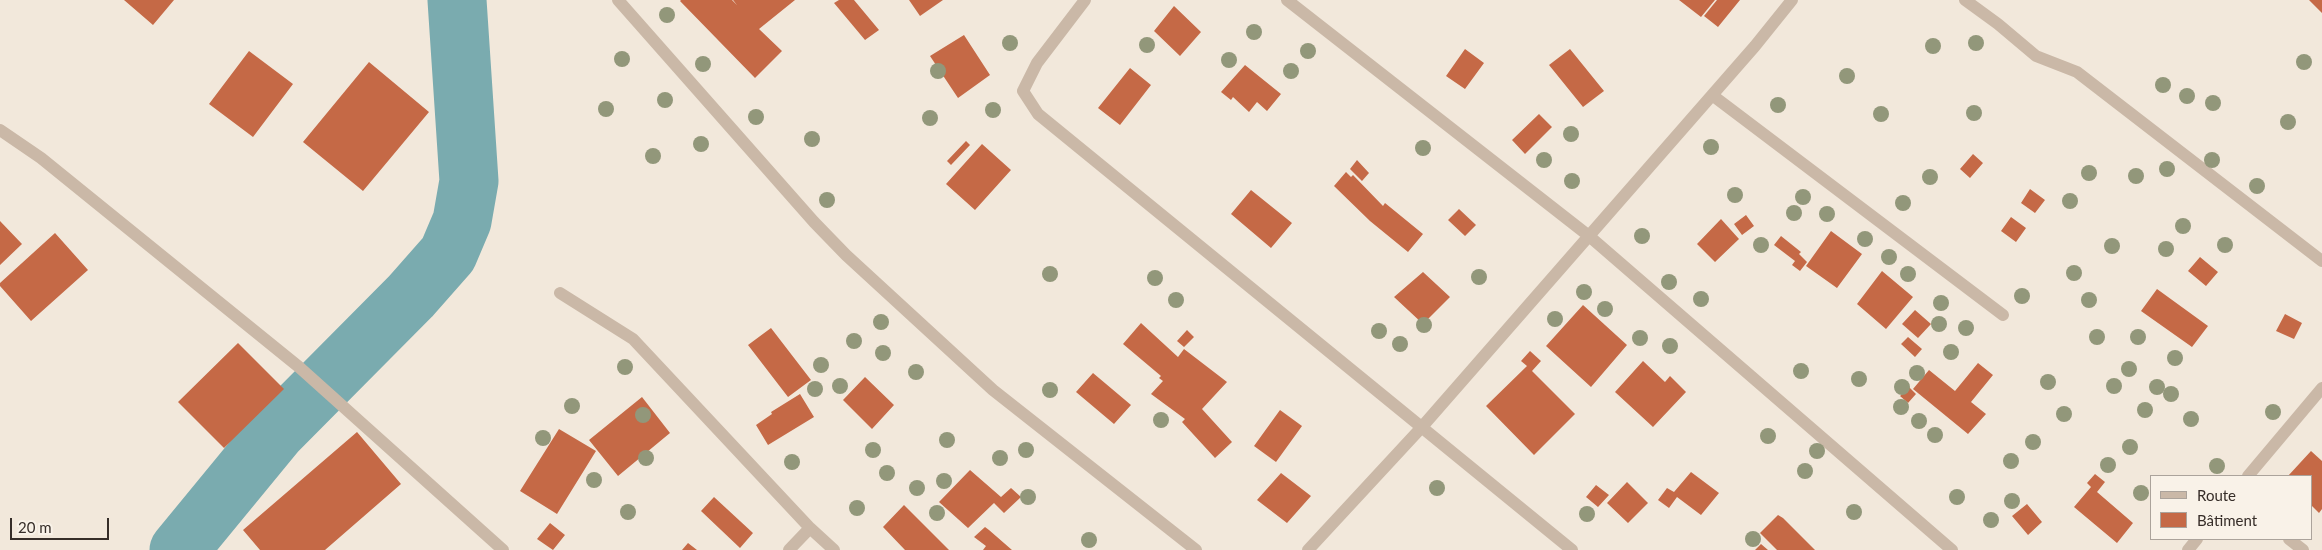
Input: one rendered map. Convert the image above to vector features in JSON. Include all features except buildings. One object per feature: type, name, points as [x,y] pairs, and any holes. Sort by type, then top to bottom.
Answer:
[{"type":"street","points":[[618,0],[814,222],[846,255],[992,390],[1196,550]]},
{"type":"street","points":[[1085,0],[1037,62],[1023,91],[1038,114],[1572,550]]},
{"type":"street","points":[[1287,0],[1589,236],[1952,550]]},
{"type":"street","points":[[1308,550],[1421,428],[1712,95],[1792,0]]},
{"type":"street","points":[[1965,0],[1998,24],[2036,56],[2077,72],[2322,260]]},
{"type":"street","points":[[1712,95],[2003,315]]},
{"type":"street","points":[[0,130],[41,158],[299,367],[503,550]]},
{"type":"street","points":[[560,293],[633,339],[810,528],[834,550]]},
{"type":"street","points":[[2249,475],[2322,388]]},
{"type":"street","points":[[789,550],[810,528]]},
{"type":"street","points":[[2188,550],[2196,540]]},
{"type":"street","points":[[2290,540],[2303,550]]},
{"type":"waterway","points":[[179,550],[276,432],[411,296],[448,254],[462,221],[469,181],[457,0]]}]
